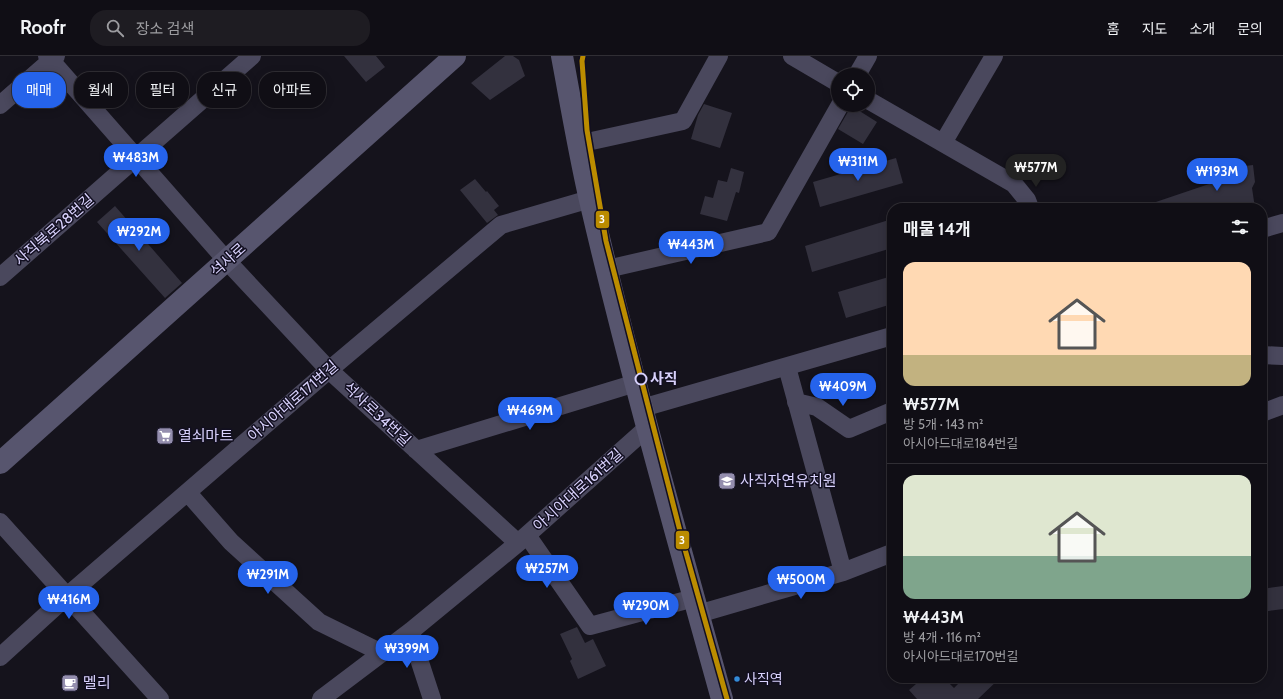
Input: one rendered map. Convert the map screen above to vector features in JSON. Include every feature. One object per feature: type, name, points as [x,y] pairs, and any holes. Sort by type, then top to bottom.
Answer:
[{"type":"main road","name":"석사로","points":[[0,463],[455,56]]},
{"type":"main road","points":[[562,56],[578,144],[607,269],[645,418],[722,699]]},
{"type":"street","name":"사직북로28번길","points":[[0,277],[252,56]]},
{"type":"street","points":[[578,144],[682,121],[719,56]]},
{"type":"street","points":[[792,56],[831,79]]},
{"type":"street","points":[[861,68],[868,56]]},
{"type":"street","points":[[943,143],[994,56]]},
{"type":"street","name":"석사로34번길","points":[[51,58],[136,158],[227,261],[329,370],[416,450],[523,539],[590,626],[696,606]]},
{"type":"street","points":[[0,105],[51,58]]},
{"type":"street","points":[[875,104],[1014,184],[1028,203]]},
{"type":"street","points":[[607,269],[768,232],[836,112]]},
{"type":"street","name":"아시아대로171번길","points":[[0,657],[67,596],[329,370],[501,225],[590,199]]},
{"type":"street","points":[[1267,228],[1283,223]]},
{"type":"street","points":[[645,418],[787,366],[887,337]]},
{"type":"street","points":[[1267,355],[1283,356]]},
{"type":"street","points":[[787,366],[843,572]]},
{"type":"street","points":[[416,450],[636,383]]},
{"type":"street","points":[[796,402],[817,407],[849,429],[887,413]]},
{"type":"street","points":[[1267,411],[1283,405]]},
{"type":"street","name":"아시아대로161번길","points":[[321,699],[411,631],[523,539],[645,418]]},
{"type":"street","points":[[188,493],[231,542],[319,622],[382,653]]},
{"type":"street","points":[[0,522],[160,699]]},
{"type":"street","points":[[696,606],[843,572],[887,555]]},
{"type":"street","points":[[411,631],[432,699]]},
{"type":"building","points":[[344,56],[376,56],[385,67],[366,82]]},
{"type":"building","points":[[505,56],[513,56],[519,60],[525,76],[490,100],[471,83]]},
{"type":"building","points":[[704,104],[732,113],[720,148],[691,139],[698,115]]},
{"type":"building","points":[[848,112],[861,112],[877,122],[863,144],[838,129]]},
{"type":"building","points":[[896,158],[903,183],[820,207],[813,182]]},
{"type":"building","points":[[1253,165],[1255,182],[1252,188],[1254,203],[1153,203],[1215,182],[1213,170]]},
{"type":"building","points":[[731,168],[744,172],[739,193],[736,192],[727,221],[700,214],[705,196],[713,198],[718,180],[727,182]]},
{"type":"building","points":[[475,179],[499,206],[494,210],[498,215],[487,223],[460,190]]},
{"type":"building","points":[[115,206],[182,283],[165,298],[97,222]]},
{"type":"building","points":[[887,221],[887,250],[812,272],[805,246]]},
{"type":"building","points":[[887,277],[887,306],[846,318],[838,292]]},
{"type":"building","points":[[1283,586],[1283,609],[1267,611],[1267,588]]},
{"type":"building","points":[[577,627],[585,643],[593,639],[606,666],[578,679],[570,661],[572,659],[560,634]]},
{"type":"building","points":[[915,683],[949,683],[954,688],[959,683],[995,683],[978,699],[917,699],[909,690],[916,684]]},
{"type":"transit line","name":"3","points":[[583,56],[582,61],[587,130],[606,241],[681,535],[727,699]]},
{"type":"place","name":"사직","points":[[641,379]]},
{"type":"place","name":"열쇠마트","points":[[165,436]]},
{"type":"place","name":"사직자연유치원","points":[[727,481]]},
{"type":"place","name":"사직역","points":[[737,679]]},
{"type":"place","name":"멜리","points":[[70,683]]}]
